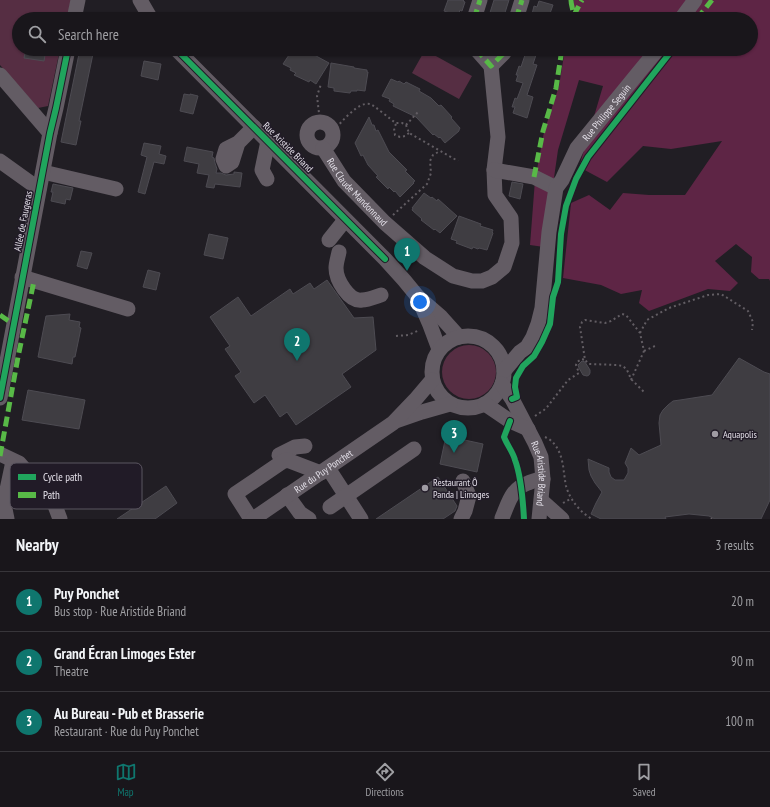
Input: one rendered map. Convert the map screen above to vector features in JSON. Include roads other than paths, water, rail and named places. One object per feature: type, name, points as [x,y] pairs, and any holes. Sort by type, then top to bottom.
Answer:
[{"type":"street","points":[[75,12],[78,0]]},
{"type":"street","points":[[140,0],[147,12]]},
{"type":"street","points":[[476,12],[480,0]]},
{"type":"street","points":[[518,12],[522,0]]},
{"type":"street","points":[[687,12],[696,0]]},
{"type":"street","name":"Allée de Faugeras","points":[[0,398],[42,172],[67,56]]},
{"type":"street","name":"Rue Aristide Briand","points":[[183,56],[385,260],[404,280],[418,298],[441,318],[459,337]]},
{"type":"street","points":[[482,56],[491,66],[501,56]]},
{"type":"street","name":"Rue Philippe Seguin","points":[[520,352],[527,347],[533,338],[542,308],[549,232],[559,184],[577,148],[653,56]]},
{"type":"street","name":"Rue Claude Mandonnaud","points":[[323,148],[344,181],[385,223],[425,258],[453,276],[472,281],[492,277],[504,267],[512,243],[511,218],[494,195],[494,170],[498,137],[491,66]]},
{"type":"street","points":[[0,75],[50,132]]},
{"type":"street","points":[[320,122],[328,124],[333,131],[330,144],[323,148],[314,147],[308,137],[308,133],[312,125],[320,122]]},
{"type":"street","points":[[238,143],[254,127]]},
{"type":"street","points":[[266,179],[262,170],[268,142]]},
{"type":"street","points":[[0,161],[39,189]]},
{"type":"street","points":[[494,170],[534,177],[559,184]]},
{"type":"street","points":[[42,172],[116,189]]},
{"type":"street","points":[[329,240],[345,220]]},
{"type":"street","points":[[339,252],[336,269],[340,282],[350,303],[381,295]]},
{"type":"street","points":[[22,277],[128,310]]},
{"type":"street","name":"Rue Aristide Briand","points":[[418,298],[439,349]]},
{"type":"street","points":[[497,350],[520,352],[503,378],[496,396],[485,404],[474,408],[461,408],[450,404],[442,398],[436,390],[432,380],[431,369],[439,349],[448,341],[459,337],[470,336],[480,338],[490,343],[497,350],[502,360],[503,378]]},
{"type":"street","name":"Rue Aristide Briand","points":[[503,378],[541,457],[543,479],[539,519]]},
{"type":"street","name":"Rue du Puy Ponchet","points":[[252,519],[393,422],[432,380]]},
{"type":"street","name":"Rue du Puy Ponchet","points":[[393,422],[450,404]]},
{"type":"street","name":"Rue Aristide Briand","points":[[485,404],[510,421],[528,429]]},
{"type":"street","points":[[278,455],[295,447],[305,446]]},
{"type":"street","points":[[330,507],[414,449]]},
{"type":"street","points":[[7,457],[19,463]]},
{"type":"street","points":[[252,519],[235,494],[287,460],[324,470],[346,496],[362,519]]},
{"type":"street","points":[[7,519],[4,504],[10,476]]},
{"type":"street","points":[[502,518],[515,490],[522,485],[538,479],[543,479]]},
{"type":"street","points":[[461,519],[469,496],[462,481]]},
{"type":"street","points":[[287,495],[300,513],[309,519]]},
{"type":"street","points":[[542,501],[562,519]]},
{"type":"place","name":"Puy Ponchet","points":[[407,271]]},
{"type":"place","name":"Grand Écran Limoges Ester","points":[[297,361]]},
{"type":"place","name":"Aquapolis","points":[[715,434]]},
{"type":"place","name":"Au Bureau - Pub et Brasserie","points":[[454,453]]},
{"type":"place","name":"Restaurant Ô Panda | Limoges","points":[[425,488]]}]
